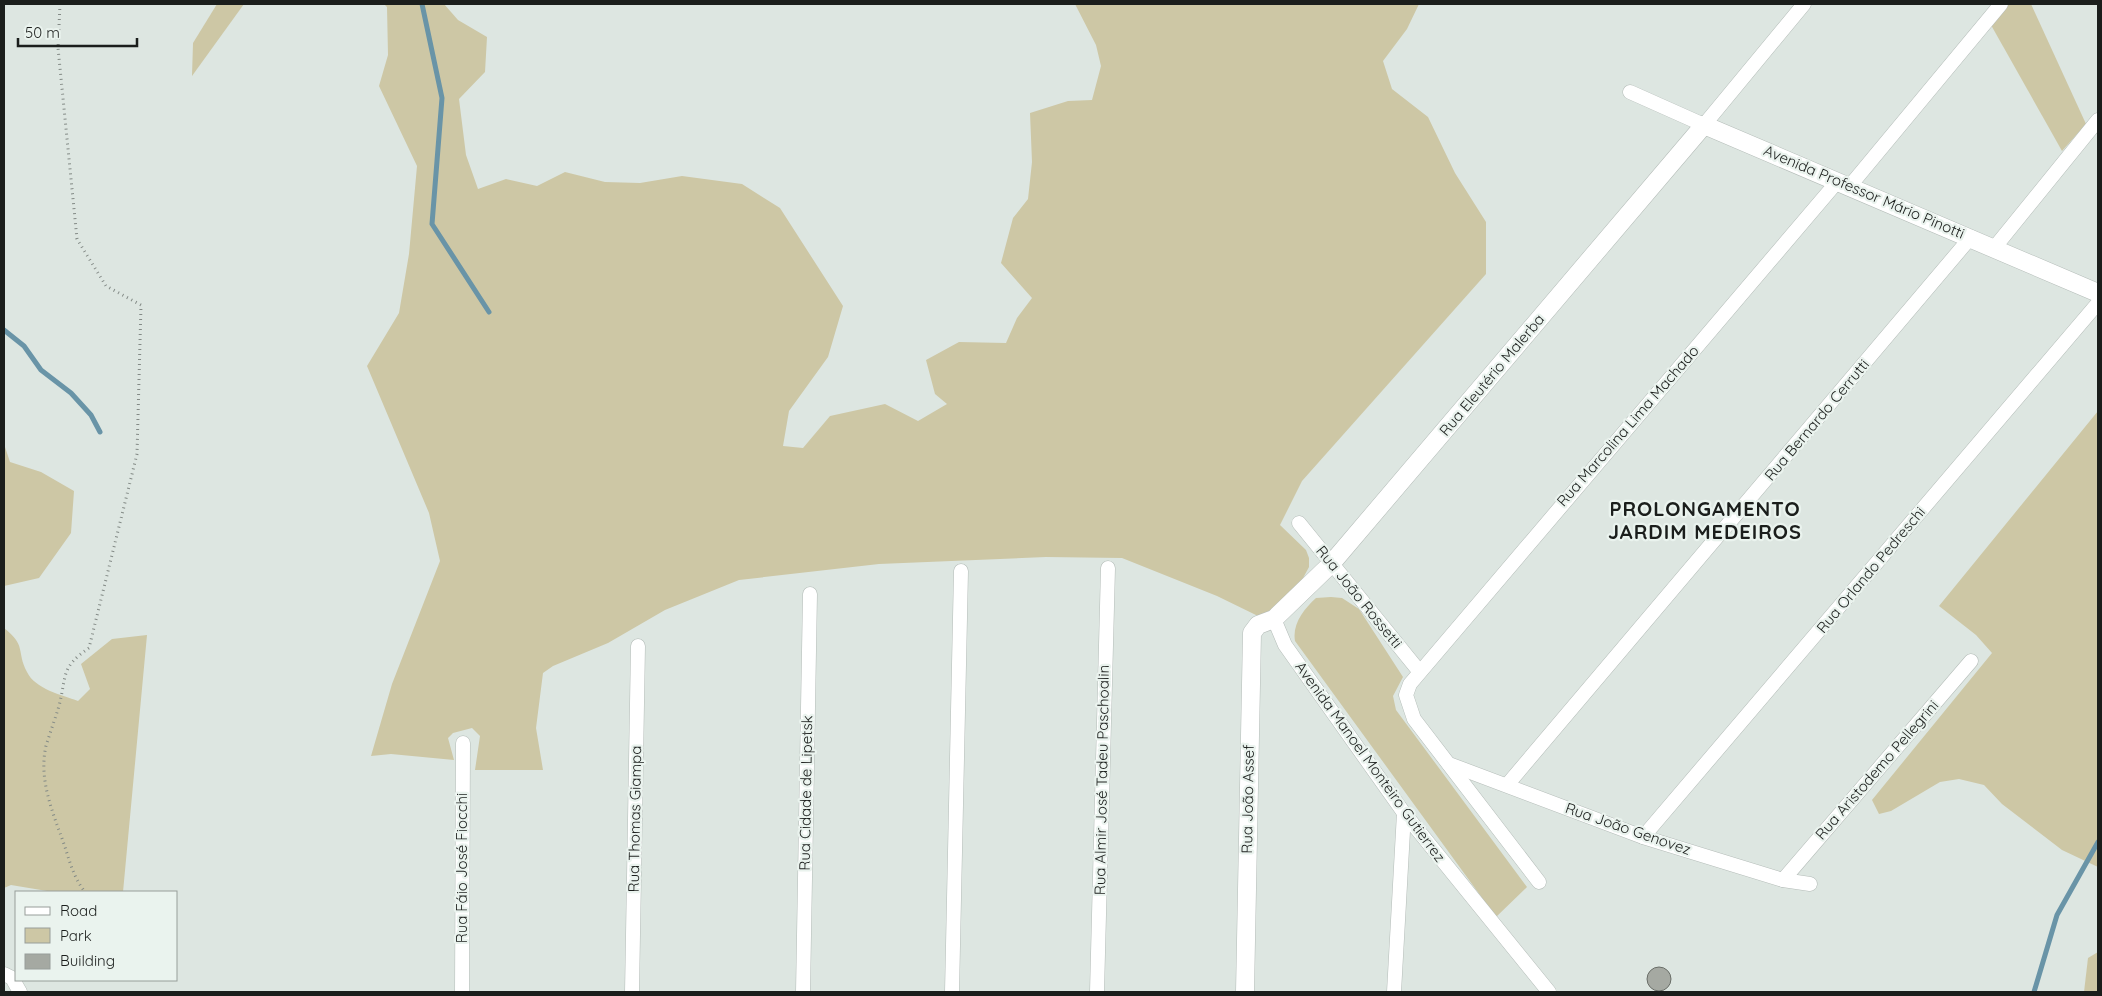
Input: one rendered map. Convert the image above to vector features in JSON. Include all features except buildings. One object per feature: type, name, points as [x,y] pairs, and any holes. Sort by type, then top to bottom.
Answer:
[{"type":"street","points":[[1704,125],[1804,4]]},
{"type":"street","name":"Rua Marcolina Lima Machado","points":[[1539,882],[1414,719],[1406,695],[1410,684],[1419,671],[2001,4]]},
{"type":"street","name":"Avenida Professor Mário Pinotti","points":[[1630,92],[1995,247],[2098,293]]},
{"type":"street","points":[[1995,247],[2098,120]]},
{"type":"street","name":"Rua Eleutério Malerba","points":[[1274,620],[1331,564],[1704,125]]},
{"type":"street","name":"Rua Bernardo Cerrutti","points":[[1506,785],[1971,237]]},
{"type":"street","name":"Rua Orlando Pedreschi","points":[[1643,837],[2098,303]]},
{"type":"street","name":"Rua João Rossetti","points":[[1299,523],[1419,671]]},
{"type":"street","name":"Rua Almir José Tadeu Paschoalin","points":[[1097,992],[1108,568]]},
{"type":"street","points":[[952,992],[960,571]]},
{"type":"street","name":"Rua Cidade de Lipetsk","points":[[803,992],[810,594]]},
{"type":"street","name":"Avenida Manoel Monteiro Gutierrez","points":[[1274,620],[1284,645],[1404,813],[1549,992]]},
{"type":"street","name":"Rua João Assef","points":[[1245,992],[1252,633],[1258,625],[1274,620]]},
{"type":"street","name":"Rua Thomas Giampa","points":[[632,992],[638,646]]},
{"type":"street","name":"Rua Aristodemo Pellegrini","points":[[1783,880],[1971,661]]},
{"type":"street","name":"Rua Fáio José Fiocchi","points":[[462,992],[463,743]]},
{"type":"street","name":"Rua João Genovez","points":[[1449,764],[1643,837],[1783,880],[1810,884]]},
{"type":"street","points":[[1394,992],[1404,813]]},
{"type":"street","points":[[8,976],[20,992]]},
{"type":"path","points":[[60,4],[58,48],[78,239],[106,286],[141,305],[137,454],[89,648],[73,659],[63,678],[59,704],[46,748],[46,782],[53,819],[75,880],[83,891]]},
{"type":"green space","points":[[217,4],[244,4],[192,76],[193,43]]},
{"type":"green space","points":[[384,4],[444,4],[458,20],[487,37],[485,72],[459,99],[466,155],[478,189],[506,179],[537,186],[565,172],[605,182],[640,183],[682,176],[742,184],[780,208],[843,306],[828,357],[789,411],[783,446],[803,448],[830,416],[885,404],[918,421],[947,404],[935,394],[926,360],[959,342],[1006,343],[1017,318],[1032,298],[1001,263],[1013,218],[1028,199],[1032,162],[1030,113],[1068,101],[1092,100],[1101,66],[1096,45],[1075,4],[1419,4],[1407,29],[1383,61],[1392,89],[1428,117],[1455,173],[1486,222],[1486,274],[1302,481],[1280,525],[1306,550],[1309,558],[1309,567],[1302,580],[1270,612],[1258,616],[1217,596],[1122,558],[1046,557],[879,564],[739,580],[665,610],[608,643],[553,666],[543,673],[536,728],[543,770],[475,770],[480,736],[472,728],[453,733],[448,738],[454,760],[391,754],[371,756],[392,684],[440,561],[429,513],[367,366],[399,313],[409,254],[417,166],[379,86],[388,55],[387,7]]},
{"type":"green space","points":[[1994,4],[2031,4],[2086,124],[2062,151],[1991,25]]},
{"type":"green space","points":[[2098,411],[2098,867],[2062,850],[2002,804],[1984,785],[1959,779],[1940,782],[1891,811],[1879,814],[1872,800],[1992,653],[1976,635],[1939,606]]},
{"type":"green space","points":[[4,444],[10,462],[41,472],[74,491],[71,533],[39,578],[4,586]]},
{"type":"green space","points":[[1316,598],[1342,598],[1359,609],[1403,677],[1393,696],[1396,710],[1527,887],[1496,917],[1295,641],[1297,623],[1307,607]]},
{"type":"green space","points":[[4,628],[16,640],[27,672],[36,683],[50,691],[78,701],[90,689],[81,664],[112,639],[147,635],[123,891],[47,891],[11,885],[4,888]]},
{"type":"green space","points":[[2098,952],[2098,992],[2084,992],[2088,958]]},
{"type":"waterway","points":[[422,4],[442,98],[432,224],[489,312]]},
{"type":"waterway","points":[[4,330],[24,346],[41,370],[71,393],[91,415],[100,432]]},
{"type":"waterway","points":[[2034,992],[2057,915],[2098,842]]},
{"type":"district","name":"PROLONGAMENTO JARDIM MEDEIROS","points":[[1705,520]]}]
